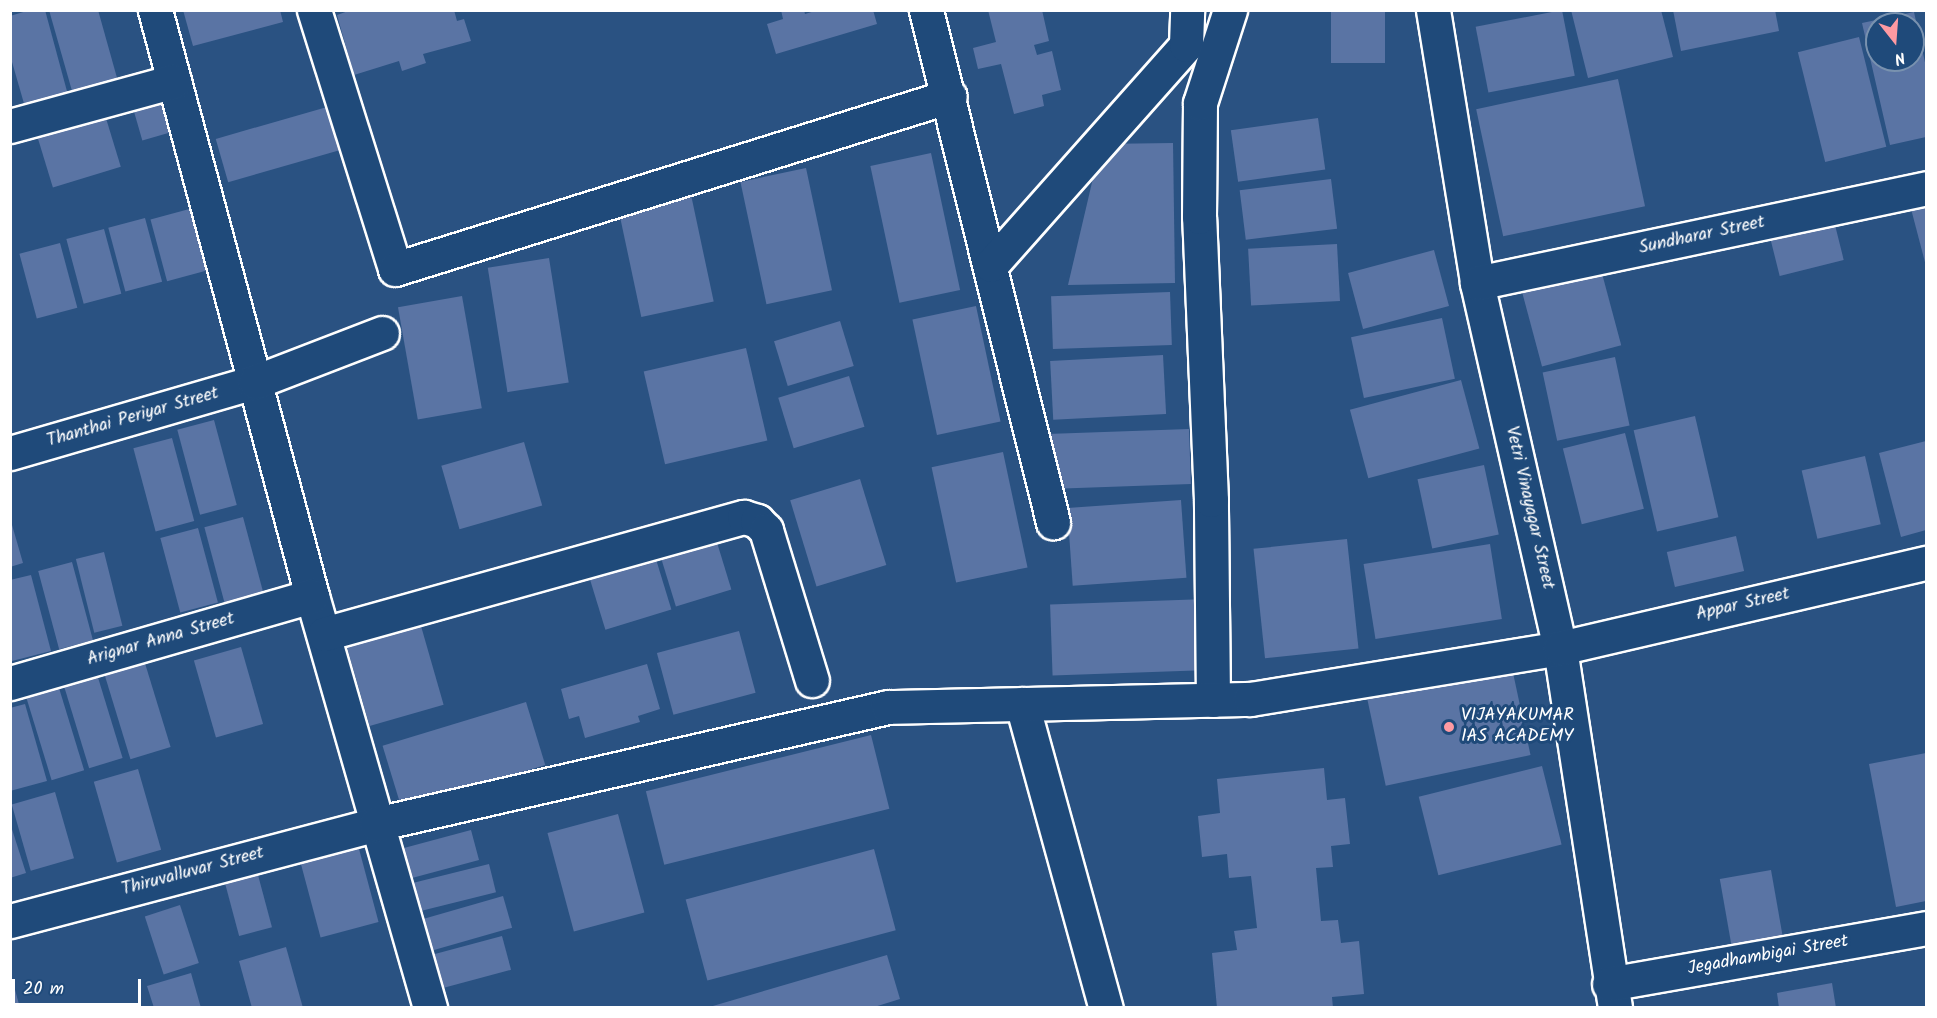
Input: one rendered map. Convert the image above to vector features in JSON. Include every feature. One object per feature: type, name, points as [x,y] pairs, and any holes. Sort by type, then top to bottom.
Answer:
[{"type":"street","points":[[155,10],[312,596],[430,1008]]},
{"type":"street","points":[[314,10],[395,269],[950,96]]},
{"type":"street","points":[[926,10],[950,96],[1053,522]]},
{"type":"street","points":[[991,265],[1186,45],[1187,10]]},
{"type":"street","points":[[1213,700],[1211,500],[1199,217],[1200,103],[1230,10]]},
{"type":"street","name":"Vetri Vinayagar Street","points":[[1433,10],[1478,283],[1560,648],[1612,996]]},
{"type":"street","points":[[10,126],[174,81]]},
{"type":"street","name":"Sundharar Street","points":[[1478,283],[1926,188]]},
{"type":"street","name":"Thanthai Periyar Street","points":[[10,453],[255,382],[382,333]]},
{"type":"street","points":[[324,634],[744,517],[757,521],[766,530],[812,680]]},
{"type":"street","name":"Appar Street","points":[[1022,704],[1250,699],[1560,648],[1926,563]]},
{"type":"street","name":"Arignar Anna Street","points":[[10,683],[312,596]]},
{"type":"street","points":[[1022,704],[1106,1008]]},
{"type":"street","name":"Thiruvalluvar Street","points":[[10,921],[376,824],[888,708],[1022,704]]},
{"type":"street","name":"Jegadhambigai Street","points":[[1612,996],[1926,928]]},
{"type":"building","points":[[30,10],[45,10],[68,95],[25,107],[10,55],[10,16]]},
{"type":"building","points":[[49,10],[98,10],[119,85],[74,98]]},
{"type":"building","points":[[183,10],[280,10],[283,22],[193,46]]},
{"type":"building","points":[[351,10],[454,10],[457,21],[464,19],[471,41],[423,54],[426,63],[402,71],[399,61],[354,75],[337,15]]},
{"type":"building","points":[[781,10],[804,10],[805,14],[818,10],[873,10],[877,24],[776,54],[767,24],[783,19]]},
{"type":"building","points":[[988,10],[1042,10],[1049,41],[1034,45],[1037,55],[1052,51],[1061,90],[1042,95],[1044,106],[1014,114],[1001,64],[978,69],[973,48],[996,42]]},
{"type":"building","points":[[1331,10],[1385,10],[1385,63],[1331,63]]},
{"type":"building","points":[[1562,10],[1575,76],[1488,93],[1476,27]]},
{"type":"building","points":[[1571,10],[1661,10],[1673,57],[1588,78]]},
{"type":"building","points":[[1673,10],[1775,10],[1779,31],[1681,51]]},
{"type":"building","points":[[1859,37],[1865,61],[1865,72],[1868,72],[1886,147],[1825,162],[1798,52]]},
{"type":"building","points":[[1925,62],[1926,137],[1890,145],[1873,72],[1925,72]]},
{"type":"building","points":[[1618,79],[1645,206],[1503,236],[1476,109]]},
{"type":"building","points":[[167,96],[177,131],[142,141],[132,106]]},
{"type":"building","points":[[334,105],[346,148],[228,182],[216,139]]},
{"type":"building","points":[[105,115],[121,167],[53,187],[37,136]]},
{"type":"building","points":[[1318,118],[1325,169],[1238,182],[1231,130]]},
{"type":"building","points":[[1173,143],[1175,283],[1068,285],[1101,144]]},
{"type":"building","points":[[931,153],[960,290],[899,303],[870,166]]},
{"type":"building","points":[[806,168],[832,290],[766,304],[740,182]]},
{"type":"building","points":[[1331,179],[1337,229],[1246,240],[1240,190]]},
{"type":"building","points":[[690,190],[714,302],[641,317],[618,205]]},
{"type":"building","points":[[1926,201],[1926,266],[1910,205]]},
{"type":"building","points":[[193,208],[210,270],[167,281],[150,219]]},
{"type":"building","points":[[145,218],[162,282],[125,292],[108,228]]},
{"type":"building","points":[[1835,225],[1844,260],[1780,276],[1771,241]]},
{"type":"building","points":[[104,229],[121,294],[84,304],[66,239]]},
{"type":"building","points":[[60,243],[77,308],[37,319],[19,254]]},
{"type":"building","points":[[1337,244],[1340,301],[1251,306],[1248,249]]},
{"type":"building","points":[[1434,250],[1449,306],[1363,329],[1348,273]]},
{"type":"building","points":[[549,258],[569,382],[507,392],[488,268]]},
{"type":"building","points":[[1600,266],[1621,345],[1542,366],[1521,287]]},
{"type":"building","points":[[1170,292],[1172,345],[1053,349],[1051,296]]},
{"type":"building","points":[[462,296],[482,408],[418,420],[398,307]]},
{"type":"building","points":[[976,306],[1001,421],[937,435],[912,320]]},
{"type":"building","points":[[1442,318],[1455,379],[1364,398],[1351,337]]},
{"type":"building","points":[[840,321],[854,366],[788,386],[774,341]]},
{"type":"building","points":[[746,348],[767,441],[665,464],[644,372]]},
{"type":"building","points":[[1163,355],[1166,414],[1053,420],[1050,361]]},
{"type":"building","points":[[1615,357],[1630,425],[1557,441],[1543,372]]},
{"type":"building","points":[[849,376],[864,427],[794,448],[778,398]]},
{"type":"building","points":[[1461,380],[1479,449],[1368,478],[1350,410]]},
{"type":"building","points":[[1695,416],[1718,517],[1657,532],[1634,430]]},
{"type":"building","points":[[214,420],[237,505],[200,515],[177,430]]},
{"type":"building","points":[[1189,429],[1191,484],[1049,489],[1047,434]]},
{"type":"building","points":[[1625,433],[1644,509],[1582,524],[1563,448]]},
{"type":"building","points":[[172,438],[194,521],[156,531],[133,448]]},
{"type":"building","points":[[1926,441],[1926,530],[1901,537],[1879,453]]},
{"type":"building","points":[[524,442],[542,505],[460,529],[441,466]]},
{"type":"building","points":[[1003,452],[1028,567],[956,583],[932,467]]},
{"type":"building","points":[[1865,456],[1881,524],[1817,539],[1802,471]]},
{"type":"building","points":[[1484,465],[1499,534],[1432,549],[1417,479]]},
{"type":"building","points":[[860,479],[886,565],[817,586],[790,500]]},
{"type":"building","points":[[1181,500],[1186,578],[1073,586],[1067,508]]},
{"type":"building","points":[[243,517],[263,593],[225,604],[204,527]]},
{"type":"building","points":[[10,518],[23,563],[10,567]]},
{"type":"building","points":[[198,528],[218,602],[180,612],[160,538]]},
{"type":"building","points":[[715,536],[731,590],[676,607],[660,553]]},
{"type":"building","points":[[1736,536],[1744,571],[1675,587],[1667,552]]},
{"type":"building","points":[[1347,539],[1358,648],[1265,658],[1254,549]]},
{"type":"building","points":[[1490,544],[1502,619],[1375,639],[1364,564]]},
{"type":"building","points":[[104,552],[122,626],[94,633],[76,559]]},
{"type":"building","points":[[655,556],[671,610],[605,630],[589,576]]},
{"type":"building","points":[[72,562],[93,640],[59,649],[38,571]]},
{"type":"building","points":[[31,575],[51,651],[12,661],[10,580]]},
{"type":"building","points":[[1207,599],[1209,670],[1053,675],[1050,604]]},
{"type":"building","points":[[421,626],[444,705],[370,726],[347,647]]},
{"type":"building","points":[[739,631],[756,693],[673,715],[657,653]]},
{"type":"building","points":[[241,647],[263,724],[216,737],[194,661]]},
{"type":"building","points":[[144,660],[171,747],[130,759],[104,672]]},
{"type":"building","points":[[647,664],[660,709],[638,716],[640,722],[585,738],[579,716],[569,719],[561,689]]},
{"type":"building","name":"VIJAYAKUMAR IAS ACADEMY","points":[[1512,668],[1531,755],[1386,786],[1367,699]]},
{"type":"building","points":[[96,671],[123,758],[89,768],[63,681]]},
{"type":"building","points":[[59,688],[84,770],[52,780],[26,698]]},
{"type":"building","points":[[526,702],[545,765],[402,809],[383,746]]},
{"type":"building","points":[[25,704],[47,781],[10,791],[10,708]]},
{"type":"building","points":[[871,735],[889,809],[664,865],[646,791]]},
{"type":"building","points":[[1926,753],[1926,901],[1896,907],[1869,764]]},
{"type":"building","points":[[1542,766],[1562,845],[1438,875],[1419,797]]},
{"type":"building","points":[[1324,768],[1327,800],[1345,798],[1350,844],[1331,846],[1333,867],[1316,868],[1321,921],[1338,920],[1341,943],[1359,941],[1364,994],[1332,997],[1333,1008],[1217,1008],[1212,953],[1237,950],[1234,931],[1257,928],[1251,876],[1229,878],[1227,854],[1202,857],[1198,816],[1220,813],[1217,779]]},
{"type":"building","points":[[138,769],[161,850],[117,862],[94,782]]},
{"type":"building","points":[[55,792],[74,858],[31,871],[12,804]]},
{"type":"building","points":[[618,814],[644,913],[574,931],[547,833]]},
{"type":"building","points":[[10,823],[26,873],[10,878]]},
{"type":"building","points":[[471,830],[479,860],[402,881],[394,851]]},
{"type":"building","points":[[355,834],[379,922],[321,937],[297,850]]},
{"type":"building","points":[[874,849],[896,930],[707,981],[686,899]]},
{"type":"building","points":[[489,864],[496,892],[409,914],[402,886]]},
{"type":"building","points":[[1771,870],[1783,938],[1732,947],[1720,879]]},
{"type":"building","points":[[258,875],[272,927],[239,936],[225,884]]},
{"type":"building","points":[[503,896],[512,928],[423,953],[414,922]]},
{"type":"building","points":[[180,905],[199,963],[164,974],[145,916]]},
{"type":"building","points":[[502,936],[511,970],[432,991],[423,957]]},
{"type":"building","points":[[286,947],[303,1008],[252,1008],[239,961]]},
{"type":"building","points":[[887,955],[900,999],[871,1008],[706,1008]]},
{"type":"building","points":[[191,973],[201,1008],[154,1008],[147,986]]},
{"type":"building","points":[[11,975],[20,1008],[10,1008]]},
{"type":"building","points":[[1832,983],[1836,1008],[1779,1008],[1777,993]]},
{"type":"place","name":"VIJAYAKUMAR IAS ACADEMY","points":[[1449,727]]}]
